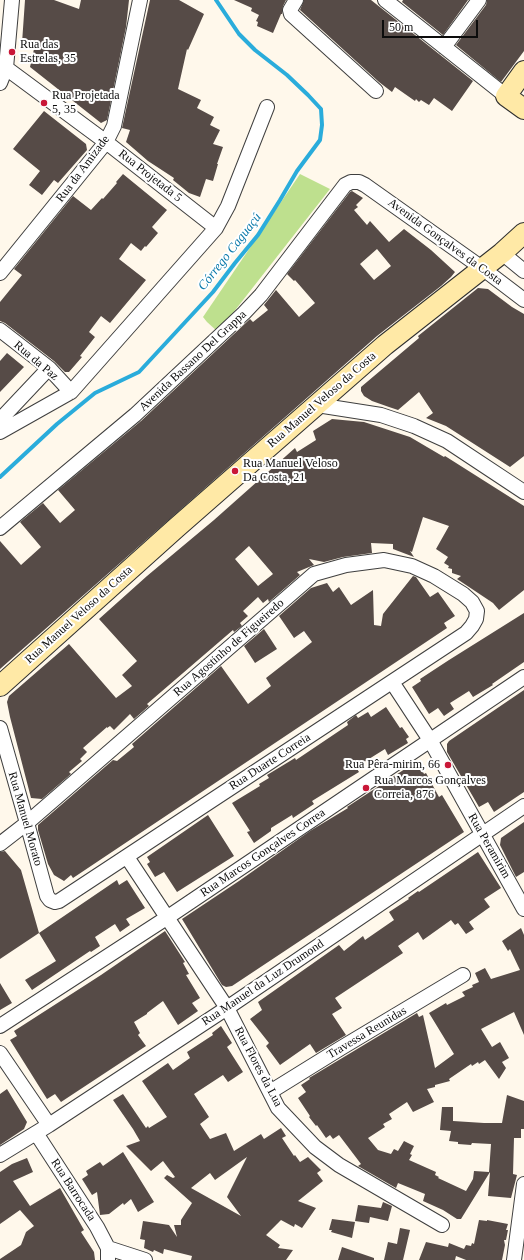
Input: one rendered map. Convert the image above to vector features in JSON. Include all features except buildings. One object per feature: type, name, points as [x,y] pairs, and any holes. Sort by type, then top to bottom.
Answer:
[{"type":"main road","points":[[524,71],[506,96],[524,109]]},
{"type":"main road","name":"Rua Manuel Veloso da Costa","points":[[0,686],[170,533],[385,345],[502,253],[524,233]]},
{"type":"street","points":[[0,83],[6,68],[12,0]]},
{"type":"street","name":"Rua da Amizade","points":[[0,273],[106,142],[114,126],[140,0]]},
{"type":"street","points":[[296,0],[290,10],[290,14],[376,91]]},
{"type":"street","points":[[444,47],[479,0]]},
{"type":"street","points":[[390,1],[444,47],[506,96]]},
{"type":"street","name":"Rua Projetada 5","points":[[6,68],[106,142],[216,228]]},
{"type":"street","points":[[0,432],[71,392],[216,228],[228,206],[267,107]]},
{"type":"street","name":"Avenida Bassano Del Grappa","points":[[0,528],[135,415],[244,313],[261,295],[345,184],[359,182],[365,185]]},
{"type":"street","name":"Avenida Gonçalves da Costa","points":[[365,185],[482,268],[524,300]]},
{"type":"street","name":"Avenida Gonçalves da Costa","points":[[502,253],[524,271]]},
{"type":"street","name":"Rua da Paz","points":[[0,330],[49,368],[71,392]]},
{"type":"street","points":[[0,420],[49,368]]},
{"type":"street","points":[[317,405],[382,415],[414,426],[447,441],[524,492]]},
{"type":"street","name":"Rua Agostinho de Figueiredo","points":[[0,844],[27,823],[314,574],[346,565],[384,560],[412,566],[434,576],[472,602],[476,612],[476,619]]},
{"type":"street","name":"Rua Duarte Correia","points":[[59,901],[466,633],[476,619]]},
{"type":"street","name":"Rua Marcos Gonçalves Correa","points":[[0,1026],[168,917],[524,677]]},
{"type":"street","name":"Rua Peramirim","points":[[392,682],[430,740],[524,909]]},
{"type":"street","name":"Rua Manuel Morato","points":[[0,728],[47,896],[54,902],[59,901]]},
{"type":"street","name":"Rua Manuel da Luz Drumond","points":[[0,1156],[227,1008],[524,806]]},
{"type":"street","name":"Rua Flores da Lua","points":[[127,857],[227,1008],[278,1108],[315,1147],[339,1165],[442,1225]]},
{"type":"street","name":"Travessa Reunidas","points":[[270,1092],[334,1052],[464,975]]},
{"type":"street","points":[[0,1053],[49,1125]]},
{"type":"street","name":"Rua Barrocada","points":[[36,1133],[97,1227],[108,1254]]},
{"type":"street","points":[[514,1260],[524,1184]]},
{"type":"street","points":[[108,1254],[145,1260]]},
{"type":"green space","points":[[300,174],[330,189],[218,332],[203,317]]},
{"type":"waterway","name":"Córrego Caguaçú","points":[[0,477],[57,424],[95,393],[139,372],[213,292],[258,235],[297,171],[320,140],[322,125],[321,109],[287,75],[255,50],[239,34],[216,0]]},
{"type":"place","name":"Rua das Estrelas, 35","points":[[12,52]]},
{"type":"place","name":"Rua Projetada 5, 35","points":[[44,103]]},
{"type":"place","name":"Rua Manuel Veloso Da Costa, 21","points":[[235,471]]},
{"type":"place","name":"Rua Pêra-mirim, 66","points":[[448,765]]},
{"type":"place","name":"Rua Marcos Gonçalves Correia, 876","points":[[366,788]]}]
